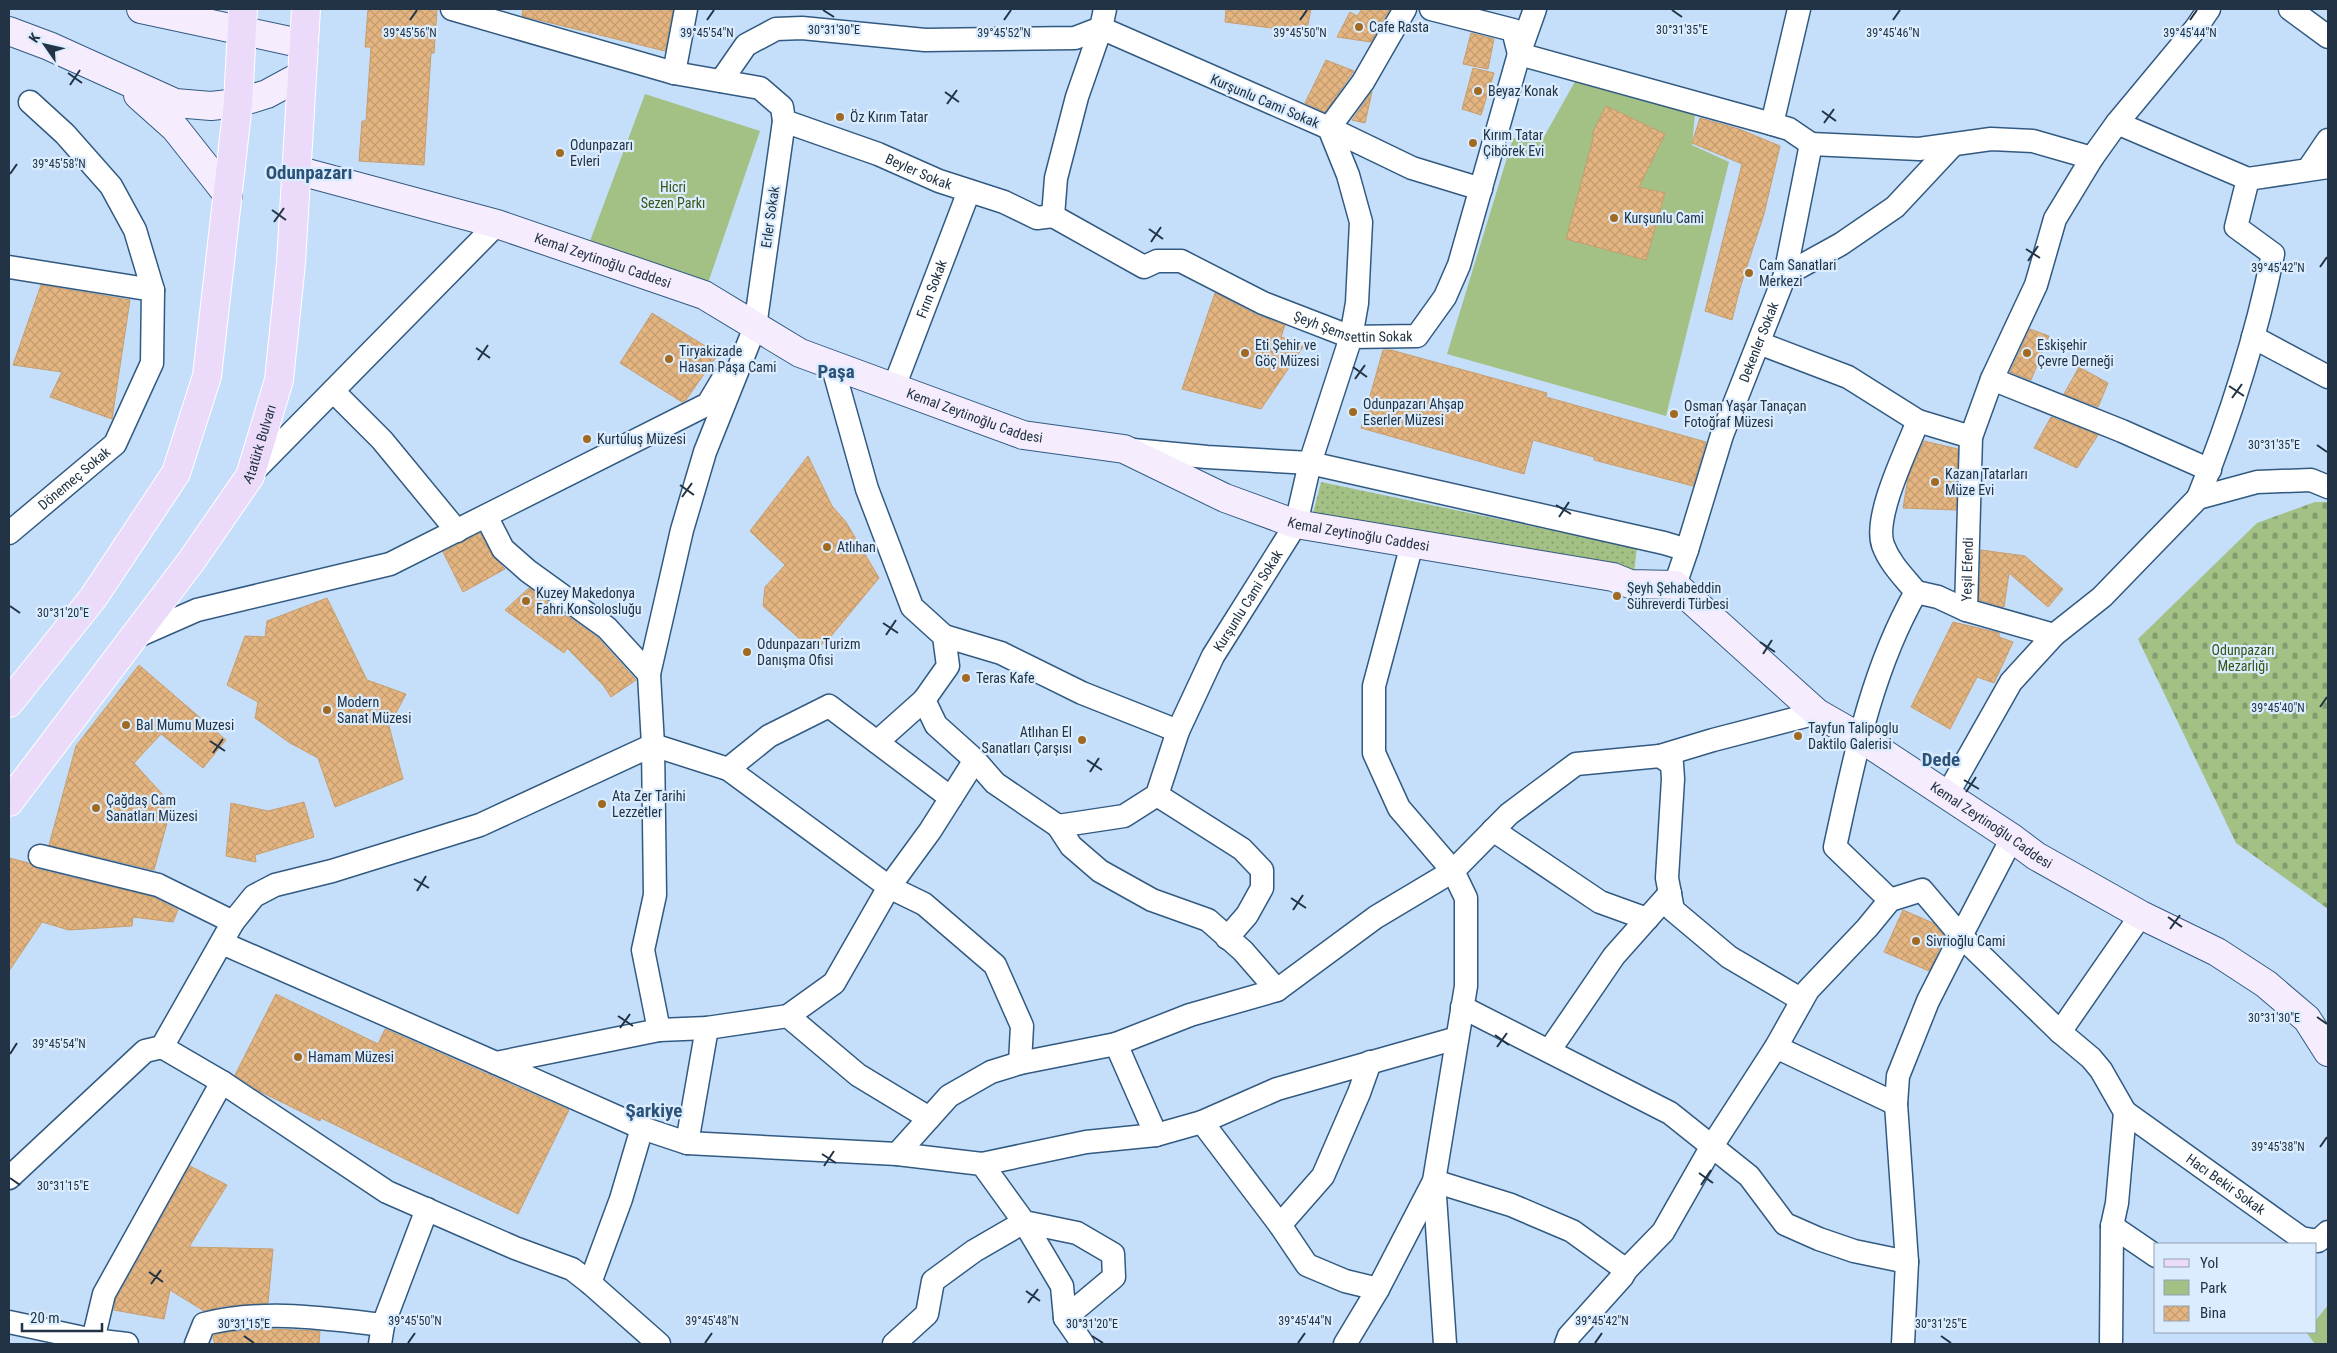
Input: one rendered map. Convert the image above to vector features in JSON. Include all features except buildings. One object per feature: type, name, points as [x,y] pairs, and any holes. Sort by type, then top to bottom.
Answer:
[{"type":"main road","name":"Atatürk Bulvarı","points":[[9,802],[192,560],[250,476],[279,380],[291,263],[306,9]]},
{"type":"main road","points":[[9,702],[92,598],[176,473],[207,376],[238,103],[242,20]]},
{"type":"street","points":[[141,9],[242,20],[304,44]]},
{"type":"street","points":[[452,9],[674,73],[760,88],[783,114]]},
{"type":"street","points":[[674,73],[686,9]]},
{"type":"street","points":[[1405,9],[1363,82],[1329,128],[1412,168],[1482,189]]},
{"type":"street","points":[[1431,9],[1513,30],[1519,54],[1789,129],[1811,144],[1919,149],[1991,139],[2034,141],[2092,158]]},
{"type":"street","name":"Şeyh Şemsettin Sokak","points":[[1053,216],[1144,266],[1157,261],[1181,262],[1263,303],[1350,337],[1417,336],[1445,298],[1459,265],[1519,54],[1535,9]]},
{"type":"street","points":[[1772,124],[1799,9]]},
{"type":"street","name":"Yeşil Efendi","points":[[2054,635],[1966,610],[1971,437],[1992,379],[2036,285],[2055,219],[2092,158],[2117,123],[2196,28],[2209,9]]},
{"type":"street","points":[[2290,9],[2328,37]]},
{"type":"street","points":[[721,82],[746,45],[776,29],[802,28],[934,40],[1075,38],[1103,18]]},
{"type":"street","points":[[1053,216],[1056,178],[1077,97],[1103,18]]},
{"type":"street","name":"Kurşunlu Cami Sokak","points":[[1103,18],[1329,128],[1348,175],[1361,222],[1357,303],[1350,337],[1310,463],[1296,524],[1213,656],[1178,731],[1157,795]]},
{"type":"street","points":[[9,30],[175,102],[210,106],[238,103],[267,94],[302,75]]},
{"type":"street","points":[[122,80],[175,128],[228,195]]},
{"type":"street","name":"Dönemeç Sokak","points":[[9,533],[115,444],[152,362],[153,290],[135,230],[111,186],[65,134],[30,102]]},
{"type":"street","name":"Beyler Sokak","points":[[783,114],[939,181],[1004,202],[1037,218],[1053,216]]},
{"type":"street","name":"Erler Sokak","points":[[755,327],[783,114]]},
{"type":"street","points":[[2117,123],[2248,179],[2319,168],[2328,140]]},
{"type":"street","name":"Dekenler Sokak","points":[[1675,585],[1722,435],[1786,275],[1811,144]]},
{"type":"street","points":[[1786,275],[1841,244],[1895,207],[1953,145]]},
{"type":"street","name":"Kemal Zeytinoğlu Caddesi","points":[[296,170],[497,224],[704,295],[800,353],[1023,435],[1124,449],[1226,498],[1296,524],[1613,578],[1630,584],[1675,585],[1817,714],[1859,737],[2012,838],[2036,856],[2141,915],[2217,952],[2266,984],[2307,1019],[2328,1052]]},
{"type":"street","points":[[1947,795],[2011,682],[2054,635],[2102,597],[2198,498],[2219,447],[2253,337],[2274,254],[2236,227],[2248,179]]},
{"type":"street","name":"Fırın Sokak","points":[[894,387],[968,191]]},
{"type":"street","points":[[250,476],[497,224]]},
{"type":"street","points":[[9,267],[153,290]]},
{"type":"street","points":[[131,639],[198,610],[390,564],[486,516],[708,404],[755,327]]},
{"type":"street","points":[[659,1030],[642,950],[655,895],[653,745],[649,674],[682,530],[705,452],[755,327]]},
{"type":"street","points":[[2253,337],[2328,377]]},
{"type":"street","points":[[1759,344],[1848,377],[1918,420],[1971,437]]},
{"type":"street","points":[[832,364],[867,489],[912,607],[944,636],[1001,653],[1082,693],[1178,731]]},
{"type":"street","points":[[1992,379],[2122,431],[2210,470]]},
{"type":"street","points":[[333,391],[382,440],[457,530]]},
{"type":"street","points":[[1918,420],[1882,518],[1882,543],[1893,564],[1916,592],[1938,597],[1966,610]]},
{"type":"street","points":[[1124,449],[1207,457],[1310,463],[1687,550]]},
{"type":"street","points":[[2198,498],[2257,482],[2311,480],[2328,487]]},
{"type":"street","points":[[486,516],[503,549],[528,571],[607,628],[649,674]]},
{"type":"street","points":[[1412,544],[1374,686],[1374,753],[1399,808],[1453,871],[1466,898],[1466,986],[1434,1181],[1449,1343]]},
{"type":"street","points":[[1890,900],[1835,848],[1859,737],[1880,672],[1916,592]]},
{"type":"street","points":[[877,742],[924,700],[948,666],[944,636]]},
{"type":"street","points":[[924,700],[936,725],[996,782],[1058,826],[1071,846],[1100,871],[1152,900],[1208,920],[1243,952],[1277,990]]},
{"type":"street","points":[[728,769],[769,736],[829,706],[951,798]]},
{"type":"street","points":[[897,1154],[949,1096],[991,1072],[1020,1063],[1116,1044],[1190,1015],[1277,990],[1376,918],[1453,871],[1509,814],[1576,764],[1660,756],[1714,740],[1817,714]]},
{"type":"street","points":[[162,1047],[233,922],[254,896],[275,885],[332,871],[480,825],[653,745],[728,769],[890,886],[924,904],[995,965],[1022,1026],[1020,1063]]},
{"type":"street","points":[[1660,756],[1672,764],[1673,779],[1667,878],[1673,910],[1729,957],[1802,1000]]},
{"type":"street","points":[[496,1063],[659,1030],[707,1028],[788,1016],[834,983],[890,886],[975,760]]},
{"type":"street","points":[[1058,826],[1124,816],[1157,795],[1242,848],[1262,870],[1262,888],[1246,915],[1227,938]]},
{"type":"street","points":[[1493,830],[1600,902],[1647,919]]},
{"type":"street","points":[[1903,1344],[1907,1262],[1896,1104],[1898,1076],[1928,1001],[2012,838]]},
{"type":"street","points":[[40,856],[158,885],[233,922]]},
{"type":"street","points":[[1566,1344],[1569,1336],[1622,1277],[1626,1270],[1663,1232],[1712,1146],[1776,1047],[1808,990],[1867,928],[1890,900],[1922,890],[1961,936],[2060,1032],[2091,1058],[2101,1070],[2125,1112],[2117,1203],[2112,1226],[2111,1344]]},
{"type":"street","points":[[1548,1051],[1614,956],[1670,893]]},
{"type":"street","points":[[2060,1032],[2141,915]]},
{"type":"street","points":[[222,943],[642,1128],[688,1142],[897,1154],[982,1164],[1086,1142],[1156,1135],[1202,1122],[1277,1089],[1457,1038]]},
{"type":"street","points":[[1462,1006],[1670,1113],[1749,1176],[1785,1224],[1819,1239],[1854,1251],[1907,1262]]},
{"type":"street","points":[[788,1016],[858,1075],[929,1118]]},
{"type":"street","points":[[688,1142],[707,1028]]},
{"type":"street","points":[[1116,1044],[1156,1135]]},
{"type":"street","points":[[9,1178],[145,1051],[162,1047],[222,1082],[388,1192],[515,1248],[572,1269],[659,1344]]},
{"type":"street","points":[[1776,1047],[1896,1104]]},
{"type":"street","points":[[1280,1225],[1323,1176],[1359,1093],[1370,1062]]},
{"type":"street","points":[[93,1342],[104,1294],[222,1082]]},
{"type":"street","name":"Hacı Bekir Sokak","points":[[2125,1112],[2301,1238],[2318,1241],[2328,1232]]},
{"type":"street","points":[[1202,1122],[1280,1225],[1307,1265],[1345,1281],[1378,1289]]},
{"type":"street","points":[[590,1283],[621,1198],[642,1128]]},
{"type":"street","points":[[982,1164],[1024,1222],[1062,1286],[1065,1318],[1078,1343]]},
{"type":"street","points":[[1434,1181],[1511,1205],[1572,1232],[1626,1270]]},
{"type":"street","points":[[1345,1344],[1378,1289],[1434,1181]]},
{"type":"street","points":[[196,1344],[204,1324],[228,1317],[300,1315],[381,1335],[427,1209]]},
{"type":"street","points":[[894,1344],[926,1314],[933,1281],[974,1251],[1024,1222],[1077,1233],[1113,1254],[1114,1277],[1065,1318]]},
{"type":"street","points":[[2112,1226],[2154,1255]]},
{"type":"street","points":[[9,1322],[93,1342],[127,1344]]},
{"type":"green space","points":[[1577,78],[1695,114],[1692,145],[1729,162],[1666,416],[1447,354],[1513,138],[1541,142]]},
{"type":"green space","name":"Hicri Sezen Parkı","points":[[645,94],[760,131],[707,286],[590,241]]},
{"type":"green space","points":[[1321,482],[1637,548],[1633,581],[1311,521]]},
{"type":"green space","name":"Odunpazarı Mezarlığı","points":[[2315,502],[2328,502],[2328,909],[2236,843],[2138,639],[2257,523]]},
{"type":"green space","points":[[2328,1305],[2328,1344],[2315,1344],[2307,1333],[2317,1333],[2317,1319]]},
{"type":"place","name":"Cafe Rasta","points":[[1359,27]]},
{"type":"place","name":"Beyaz Konak","points":[[1478,91]]},
{"type":"place","name":"Öz Kırım Tatar","points":[[840,117]]},
{"type":"place","name":"Kırım Tatar Çibörek Evi","points":[[1473,143]]},
{"type":"place","name":"Odunpazarı Evleri","points":[[560,153]]},
{"type":"place","name":"Kurşunlu Cami","points":[[1614,218]]},
{"type":"place","name":"Cam Sanatlari Merkezi","points":[[1749,273]]},
{"type":"place","name":"Eti Şehir ve Göç Müzesi","points":[[1245,353]]},
{"type":"place","name":"Eskişehir Çevre Derneği","points":[[2027,353]]},
{"type":"place","name":"Tiryakizade Hasan Paşa Cami","points":[[669,359]]},
{"type":"place","name":"Odunpazarı Ahşap Eserler Müzesi","points":[[1353,412]]},
{"type":"place","name":"Osman Yaşar Tanaçan Fotoğraf Müzesi","points":[[1674,414]]},
{"type":"place","name":"Kurtuluş Müzesi","points":[[587,439]]},
{"type":"place","name":"Kazan Tatarları Müze Evi","points":[[1935,482]]},
{"type":"place","name":"Atlıhan","points":[[827,547]]},
{"type":"place","name":"Şeyh Şehabeddin Sühreverdi Türbesi","points":[[1617,596]]},
{"type":"place","name":"Kuzey Makedonya Fahri Konsolosluğu","points":[[526,601]]},
{"type":"place","name":"Odunpazarı Turizm Danışma Ofisi","points":[[747,652]]},
{"type":"place","name":"Teras Kafe","points":[[966,678]]},
{"type":"place","name":"Modern Sanat Müzesi","points":[[327,710]]},
{"type":"place","name":"Bal Mumu Muzesi","points":[[126,725]]},
{"type":"place","name":"Tayfun Talipoglu Daktilo Galerisi","points":[[1798,736]]},
{"type":"place","name":"Atlıhan El Sanatları Çarşısı","points":[[1082,740]]},
{"type":"place","name":"Ata Zer Tarihi Lezzetler","points":[[602,804]]},
{"type":"place","name":"Çağdaş Cam Sanatları Müzesi","points":[[96,808]]},
{"type":"place","name":"Sivrioğlu Cami","points":[[1916,941]]},
{"type":"place","name":"Hamam Müzesi","points":[[298,1057]]},
{"type":"district","name":"Odunpazarı","points":[[309,172]]},
{"type":"district","name":"Paşa","points":[[836,371]]},
{"type":"district","name":"Dede","points":[[1941,759]]},
{"type":"district","name":"Şarkiye","points":[[654,1110]]}]
